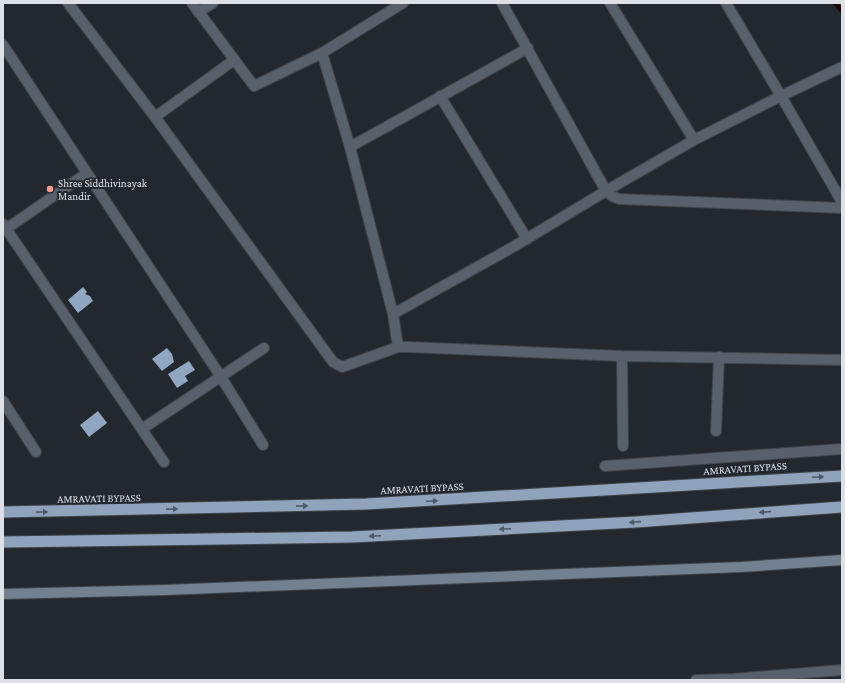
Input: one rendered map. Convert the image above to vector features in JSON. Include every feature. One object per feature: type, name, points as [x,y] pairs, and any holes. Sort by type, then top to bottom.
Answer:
[{"type":"highway","name":"AMRAVATI BYPASS","points":[[3,512],[366,504],[842,476]]},
{"type":"highway","points":[[3,542],[352,537],[628,522],[842,507]]},
{"type":"main road","points":[[3,594],[165,590],[710,569],[842,560]]},
{"type":"street","points":[[68,3],[155,117],[333,362],[342,367],[398,347],[622,356],[842,360]]},
{"type":"street","points":[[192,3],[254,86],[322,53],[401,4]]},
{"type":"street","points":[[198,12],[213,3]]},
{"type":"street","points":[[502,3],[606,190],[612,196],[619,199],[842,208]]},
{"type":"street","points":[[610,3],[694,140]]},
{"type":"street","points":[[726,3],[782,96],[842,202]]},
{"type":"street","points":[[3,45],[221,377],[263,445]]},
{"type":"street","points":[[350,146],[528,48]]},
{"type":"street","points":[[322,53],[350,146],[392,314],[398,347]]},
{"type":"street","points":[[155,117],[234,60]]},
{"type":"street","points":[[392,314],[527,239],[606,190],[694,140],[842,67]]},
{"type":"street","points":[[440,96],[527,239]]},
{"type":"street","points":[[87,173],[5,227],[164,462]]},
{"type":"street","points":[[142,429],[264,348]]},
{"type":"street","points":[[622,356],[623,446]]},
{"type":"street","points":[[716,431],[719,357]]},
{"type":"street","points":[[3,401],[36,452]]},
{"type":"street","points":[[605,466],[842,448]]},
{"type":"street","points":[[696,680],[732,679],[842,670]]},
{"type":"building","points":[[83,287],[87,292],[85,294],[90,296],[93,301],[78,313],[68,300]]},
{"type":"building","points":[[167,348],[172,354],[174,362],[162,371],[152,359]]},
{"type":"building","points":[[189,361],[195,370],[185,376],[188,381],[177,388],[168,374]]},
{"type":"building","points":[[98,411],[107,423],[89,437],[80,425]]},
{"type":"waterway","points":[[835,3],[842,11]]},
{"type":"place","name":"Shree Siddhivinayak Mandir","points":[[50,189]]}]
